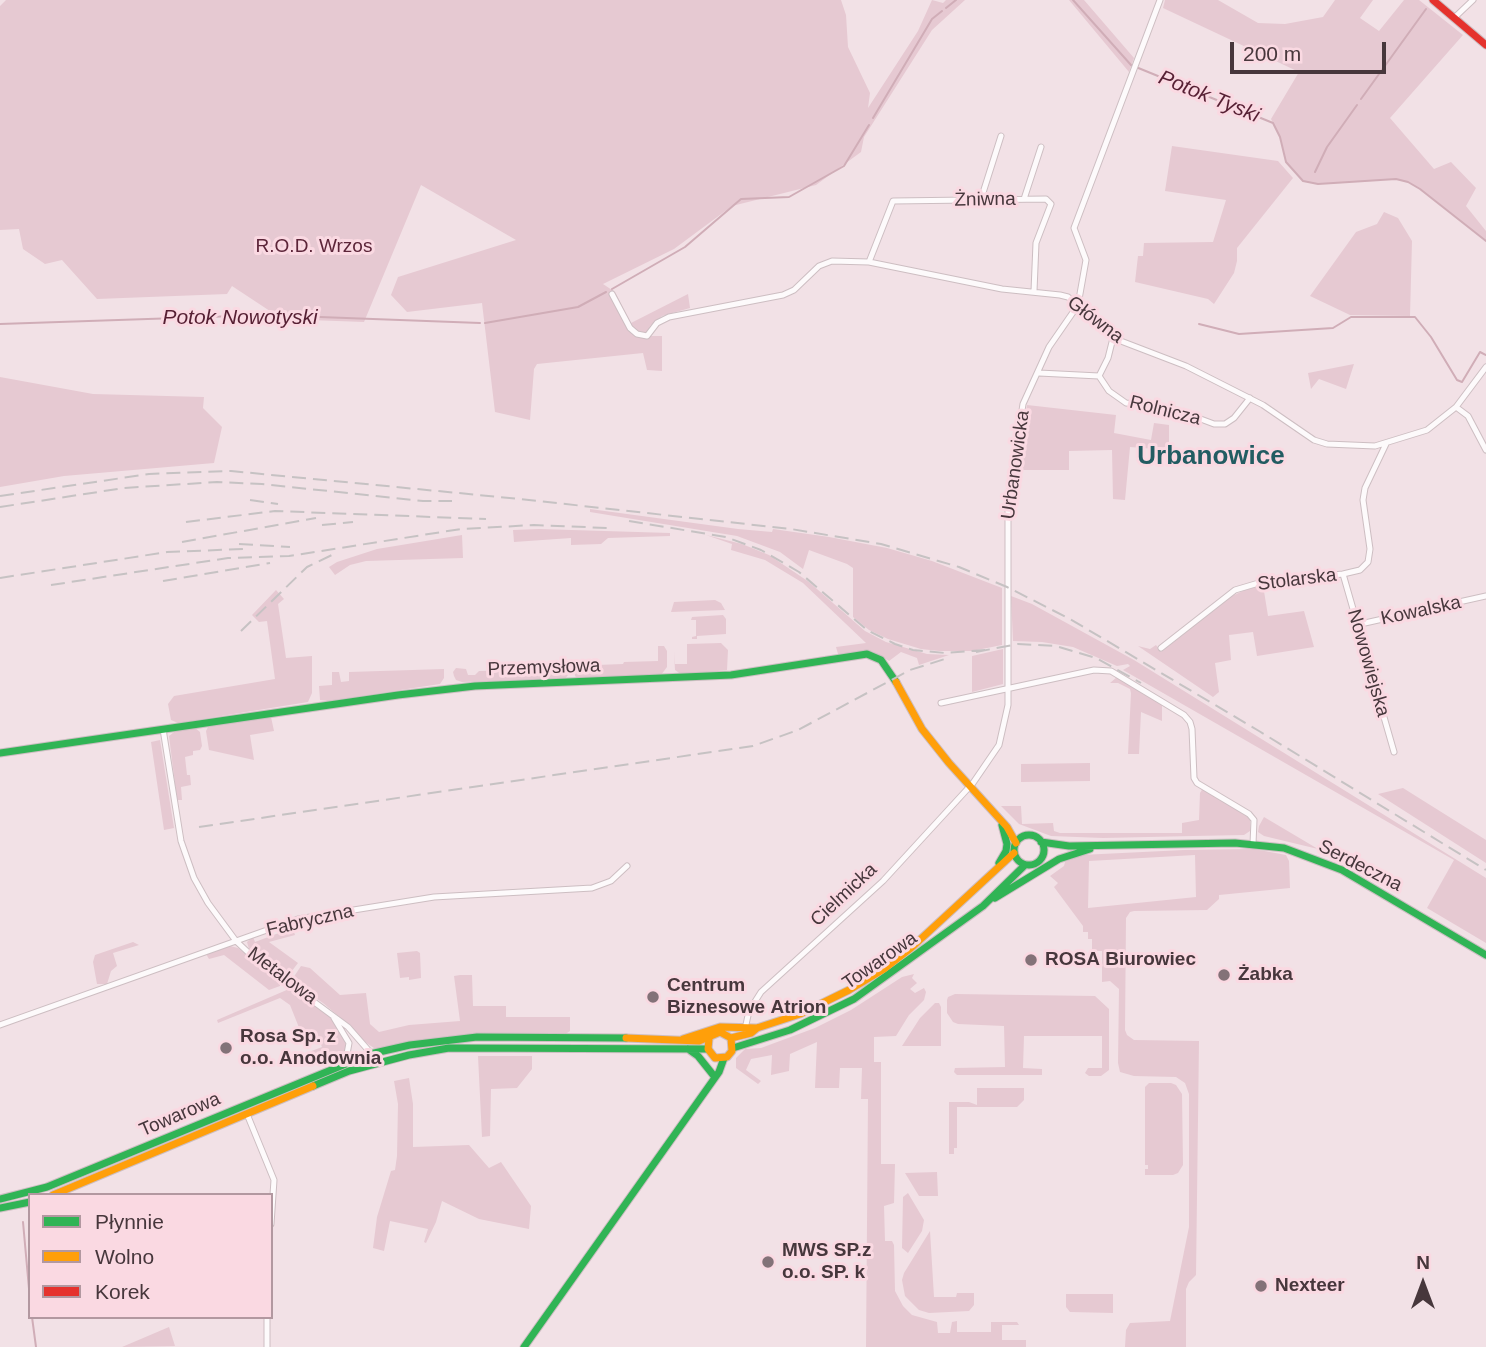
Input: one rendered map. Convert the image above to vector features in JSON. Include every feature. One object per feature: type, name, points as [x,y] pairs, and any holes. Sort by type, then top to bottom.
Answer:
[{"type":"main road","points":[[1433,0],[1486,45]]},
{"type":"main road","name":"Przemysłowa","points":[[0,753],[343,702],[475,686],[731,676],[867,654],[887,666],[922,729],[1007,827],[1016,843]]},
{"type":"main road","points":[[995,869],[1006,851],[1007,844],[998,818]]},
{"type":"main road","name":"Przemysłowa","points":[[1007,827],[1024,836]]},
{"type":"main road","points":[[1044,852],[1036,837],[1024,836],[1016,843],[1014,853],[1019,862],[1025,865],[1037,863],[1044,852],[1069,846]]},
{"type":"main road","points":[[1041,842],[1069,846],[1111,845]]},
{"type":"main road","name":"Serdeczna","points":[[1111,845],[1253,844],[1284,848],[1326,862],[1486,955]]},
{"type":"main road","points":[[983,906],[1059,859],[1083,850],[1111,845]]},
{"type":"main road","name":"Towarowa","points":[[683,1044],[715,1028],[757,1028],[800,1014],[874,975],[911,948],[1014,853]]},
{"type":"main road","name":"Towarowa","points":[[733,1048],[790,1030],[840,1007],[889,976],[983,906],[1025,865]]},
{"type":"main road","name":"Towarowa","points":[[731,1038],[751,1033],[757,1028]]},
{"type":"main road","points":[[720,1032],[731,1038],[733,1048],[730,1054],[720,1058],[711,1055],[708,1049],[709,1039],[720,1032]]},
{"type":"main road","name":"Towarowa","points":[[57,1193],[339,1065],[370,1054],[429,1041],[467,1038],[683,1044],[708,1049]]},
{"type":"main road","name":"Towarowa","points":[[0,1199],[47,1187],[247,1114],[371,1064],[429,1051],[477,1047],[683,1044],[709,1039]]},
{"type":"main road","points":[[683,1044],[698,1056],[714,1076]]},
{"type":"main road","points":[[524,1347],[719,1072],[720,1058]]},
{"type":"main road","points":[[0,1208],[28,1202]]},
{"type":"street","name":"Urbanowicka","points":[[970,786],[989,763],[999,745],[1008,710],[1008,499],[1023,404],[1051,343],[1078,305],[1086,260],[1074,228],[1160,0]]},
{"type":"street","points":[[1454,18],[1473,0]]},
{"type":"street","points":[[981,200],[1001,136]]},
{"type":"street","points":[[1024,199],[1041,147]]},
{"type":"street","name":"Żniwna","points":[[869,262],[893,201],[1046,199],[1051,205],[1036,243],[1034,291]]},
{"type":"street","name":"Główna","points":[[612,294],[630,328],[647,336],[657,323],[669,317],[783,295],[794,290],[819,266],[832,261],[869,262],[1002,289],[1063,296],[1078,305],[1113,338],[1186,366],[1250,398],[1319,442],[1363,446],[1386,444],[1427,430],[1456,407],[1486,367]]},
{"type":"street","points":[[1039,373],[1099,376],[1108,358],[1113,338]]},
{"type":"street","name":"Rolnicza","points":[[1099,376],[1109,391],[1126,403],[1174,410],[1214,424],[1225,424],[1234,418],[1250,398]]},
{"type":"street","points":[[1456,407],[1468,416],[1486,450]]},
{"type":"street","name":"Stolarska","points":[[1161,648],[1235,590],[1262,582],[1360,570],[1368,562],[1370,549],[1363,500],[1365,488],[1386,444]]},
{"type":"street","name":"Nowowiejska","points":[[1343,574],[1394,752]]},
{"type":"street","name":"Kowalska","points":[[1356,625],[1486,596]]},
{"type":"street","points":[[941,703],[1104,669],[1111,671],[1184,715],[1190,722],[1194,778],[1197,783],[1249,814],[1254,820],[1253,844]]},
{"type":"street","name":"Metalowa","points":[[163,729],[181,841],[188,864],[208,903],[236,941],[252,956],[348,1027],[370,1054]]},
{"type":"street","name":"Cielmicka","points":[[746,1028],[749,1011],[761,992],[877,887],[970,786]]},
{"type":"street","name":"Fabryczna","points":[[0,1025],[298,919],[434,897],[592,888],[611,881],[627,866]]},
{"type":"street","points":[[333,1016],[349,1043],[347,1054],[339,1065]]},
{"type":"street","points":[[370,1054],[371,1064]]},
{"type":"street","points":[[247,1114],[274,1180],[273,1195]]},
{"type":"street","points":[[267,1319],[267,1347]]},
{"type":"green space","name":"R.O.D. Wrzos","points":[[6,0],[841,0],[846,15],[848,47],[870,93],[868,108],[918,31],[932,0],[943,3],[946,0],[965,0],[932,30],[864,137],[861,152],[816,185],[732,206],[674,249],[603,284],[615,292],[631,323],[688,294],[690,308],[662,316],[650,326],[647,336],[662,336],[662,371],[647,370],[643,353],[537,364],[534,369],[530,420],[495,412],[482,303],[407,312],[391,295],[398,277],[516,240],[421,185],[364,322],[282,319],[232,286],[227,294],[97,299],[62,260],[45,264],[23,249],[19,229],[0,230],[0,6]]},
{"type":"green space","points":[[1069,0],[1084,0],[1134,58],[1129,72]]},
{"type":"green space","points":[[1165,0],[1218,0],[1258,23],[1285,24],[1323,17],[1335,0],[1373,0],[1360,18],[1379,31],[1404,0],[1419,0],[1463,35],[1390,118],[1434,169],[1451,162],[1476,188],[1466,206],[1486,231],[1486,241],[1408,182],[1396,179],[1318,184],[1303,181],[1286,162],[1280,137],[1271,119],[1299,72],[1163,8]]},
{"type":"green space","points":[[1172,146],[1278,161],[1293,178],[1237,248],[1234,273],[1214,304],[1208,299],[1135,282],[1138,256],[1143,256],[1144,243],[1213,242],[1226,200],[1165,191]]},
{"type":"green space","points":[[1384,212],[1398,218],[1412,241],[1410,316],[1350,315],[1310,296],[1356,232],[1377,224]]},
{"type":"green space","points":[[1354,364],[1346,389],[1319,379],[1311,389],[1308,373]]},
{"type":"green space","points":[[0,377],[93,394],[204,397],[203,408],[222,427],[214,463],[64,476],[0,487]]},
{"type":"green space","points":[[1027,405],[1116,415],[1114,433],[1151,440],[1154,423],[1169,425],[1169,450],[1130,447],[1125,500],[1113,499],[1112,450],[1069,451],[1069,470],[1017,470]]},
{"type":"green space","points":[[590,509],[738,529],[772,532],[773,529],[829,537],[887,548],[932,561],[1002,588],[1002,645],[972,651],[939,651],[921,649],[888,639],[869,630],[853,617],[853,568],[847,564],[809,550],[803,569],[780,552],[737,536],[590,512]]},
{"type":"green space","points":[[513,530],[670,533],[670,536],[608,538],[601,544],[571,545],[571,538],[514,542]]},
{"type":"green space","points":[[462,535],[463,558],[366,561],[350,565],[335,575],[329,567],[377,549]]},
{"type":"green space","points":[[706,535],[742,544],[769,555],[809,582],[865,631],[886,642],[927,654],[949,655],[919,665],[917,658],[901,652],[889,661],[872,651],[838,654],[836,647],[866,643],[803,583],[765,560],[731,550],[732,544]]},
{"type":"green space","points":[[1263,585],[1268,616],[1304,611],[1314,647],[1257,656],[1253,632],[1229,635],[1231,660],[1215,663],[1219,692],[1213,697],[1138,646],[1150,649],[1156,645],[1161,652],[1232,596]]},
{"type":"green space","points":[[276,590],[284,599],[278,604],[286,658],[312,656],[312,693],[308,702],[178,723],[171,720],[168,704],[174,696],[275,679],[267,621],[259,622],[252,615]]},
{"type":"green space","points":[[1011,596],[1032,604],[1134,660],[1486,878],[1486,943],[1427,908],[1454,860],[1123,670],[1130,666],[1128,664],[1117,666],[1073,647],[1013,641]]},
{"type":"green space","points":[[715,600],[721,603],[725,610],[671,612],[674,602]]},
{"type":"green space","points":[[723,615],[726,619],[726,634],[697,636],[697,639],[692,639],[696,636],[696,620],[691,620],[692,617]]},
{"type":"green space","points":[[721,643],[728,650],[727,670],[682,675],[675,670],[674,651],[675,664],[687,664],[687,644]]},
{"type":"green space","points":[[658,646],[664,646],[667,651],[667,667],[661,675],[575,676],[574,669],[577,665],[580,669],[624,662],[658,661]]},
{"type":"green space","points":[[1003,649],[1003,684],[972,692],[972,656]]},
{"type":"green space","points":[[456,668],[466,669],[468,675],[475,675],[479,671],[561,669],[568,675],[565,679],[462,682],[454,676]]},
{"type":"green space","points":[[444,669],[444,678],[440,684],[320,700],[319,686],[332,685],[332,672],[339,672],[341,682],[349,681],[349,672]]},
{"type":"green space","points":[[1117,677],[1162,705],[1162,721],[1141,712],[1139,754],[1128,754],[1131,693],[1130,689],[1118,683],[1110,683]]},
{"type":"green space","points":[[271,717],[274,731],[250,735],[254,760],[209,750],[206,731],[209,725]]},
{"type":"green space","points":[[194,727],[200,732],[202,746],[200,750],[193,751],[193,755],[185,757],[191,785],[181,787],[182,800],[177,800],[169,736],[178,729]]},
{"type":"green space","points":[[160,740],[174,828],[164,830],[151,742]]},
{"type":"green space","points":[[1090,763],[1090,781],[1021,782],[1021,764]]},
{"type":"green space","points":[[1203,788],[1245,814],[1250,820],[1250,831],[1244,835],[1103,838],[1051,836],[1019,824],[1001,806],[1021,806],[1022,824],[1053,823],[1054,831],[1060,833],[1182,833],[1182,823],[1199,820],[1200,793]]},
{"type":"green space","points":[[1403,788],[1486,840],[1486,863],[1378,794]]},
{"type":"green space","points":[[1264,817],[1318,849],[1264,836],[1258,832]]},
{"type":"green space","points":[[1254,849],[1286,855],[1289,861],[1290,888],[1219,895],[1219,899],[1207,910],[1134,911],[1126,918],[1127,1035],[1134,1040],[1199,1041],[1196,1275],[1186,1289],[1186,1347],[1125,1347],[1126,1330],[1130,1323],[1170,1321],[1189,1227],[1189,1094],[1185,1083],[1176,1077],[1134,1076],[1120,1072],[1119,989],[1110,981],[1102,982],[1102,951],[1092,951],[1092,939],[1088,939],[1088,932],[1083,932],[1083,926],[1054,887],[1058,883],[1050,876],[1064,866],[1065,862],[1081,855]],"holes":[[[1195,855],[1196,897],[1088,908],[1089,861]]]},
{"type":"green space","points":[[292,926],[295,935],[269,942],[298,963],[288,976],[284,977],[249,949],[247,942],[253,937],[255,942],[284,931],[283,927]]},
{"type":"green space","points":[[133,942],[139,945],[113,953],[117,966],[111,971],[107,984],[97,984],[93,962],[95,955]]},
{"type":"green space","points":[[230,946],[238,948],[280,981],[280,986],[269,990],[224,955],[209,959],[206,954]]},
{"type":"green space","points":[[397,953],[420,953],[421,978],[400,978]]},
{"type":"green space","points":[[301,966],[310,968],[340,995],[366,993],[370,1024],[379,1032],[409,1025],[460,1021],[454,976],[460,975],[472,975],[473,1006],[506,1006],[506,1017],[570,1017],[570,1031],[564,1035],[454,1036],[374,1048],[323,1003],[291,981]]},
{"type":"green space","points":[[914,974],[912,978],[917,983],[910,989],[915,993],[924,988],[924,1000],[909,1015],[896,1036],[874,1037],[874,1062],[881,1062],[881,1164],[895,1164],[894,1203],[884,1206],[885,1241],[892,1241],[894,1245],[895,1291],[903,1306],[912,1315],[937,1322],[938,1333],[950,1333],[952,1322],[957,1321],[957,1332],[991,1332],[991,1322],[1017,1322],[1019,1325],[1002,1325],[1002,1340],[1026,1340],[1026,1347],[866,1347],[868,1099],[861,1099],[862,1068],[840,1068],[839,1088],[815,1088],[817,1042],[790,1054],[789,1071],[771,1075],[772,1055],[751,1059],[746,1070],[761,1081],[758,1084],[736,1068],[736,1058],[745,1049],[761,1048],[815,1028],[851,1010],[902,977]]},
{"type":"green space","points":[[289,989],[329,1016],[344,1036],[346,1051],[336,1061],[321,1065],[308,1057],[309,1052],[322,1047],[315,1030],[302,1035],[290,1005],[280,998],[218,1023],[217,1020]]},
{"type":"green space","points":[[955,994],[1095,996],[1109,1009],[1109,1070],[1101,1076],[1089,1076],[1085,1073],[1088,1068],[1102,1068],[1102,1036],[1024,1036],[1023,1068],[1042,1069],[1042,1075],[957,1075],[955,1068],[1005,1067],[1004,1026],[953,1022],[947,1013],[947,1000]]},
{"type":"green space","points":[[935,1003],[939,1003],[941,1007],[941,1046],[902,1046],[920,1018]]},
{"type":"green space","points":[[478,1056],[532,1056],[532,1069],[517,1088],[491,1089],[490,1136],[482,1137]]},
{"type":"green space","points":[[409,1078],[413,1104],[413,1147],[469,1145],[489,1168],[501,1162],[531,1206],[529,1229],[479,1219],[442,1201],[426,1243],[424,1242],[428,1229],[390,1221],[384,1251],[373,1248],[377,1217],[391,1171],[395,1170],[397,1156],[398,1104],[394,1081]]},
{"type":"green space","points":[[1149,1083],[1171,1083],[1176,1085],[1182,1094],[1183,1165],[1178,1173],[1173,1175],[1145,1175],[1148,1165],[1145,1165],[1145,1087]]},
{"type":"green space","points":[[977,1088],[1024,1088],[1024,1100],[1017,1107],[957,1107],[957,1148],[954,1148],[954,1154],[949,1154],[949,1102],[969,1102],[977,1105]]},
{"type":"green space","points":[[937,1172],[938,1196],[919,1196],[905,1173]]},
{"type":"green space","points":[[908,1193],[924,1220],[922,1231],[908,1253],[902,1248],[903,1197]]},
{"type":"green space","points":[[930,1231],[934,1297],[956,1297],[957,1293],[974,1293],[974,1305],[969,1311],[929,1313],[919,1310],[905,1296],[902,1280],[904,1273]]},
{"type":"green space","points":[[1066,1294],[1113,1294],[1113,1313],[1070,1312],[1066,1307]]},
{"type":"green space","points":[[169,1327],[175,1346],[122,1347]]},
{"type":"waterway","points":[[946,8],[956,0]]},
{"type":"waterway","name":"Potok Tyski","points":[[1073,0],[1131,65],[1273,123],[1280,137],[1286,162],[1303,181],[1318,184],[1396,179],[1408,182],[1486,241]]},
{"type":"waterway","points":[[1361,99],[1426,9]]},
{"type":"waterway","points":[[873,118],[932,19],[942,11]]},
{"type":"waterway","points":[[1315,172],[1327,147],[1357,105]]},
{"type":"waterway","points":[[612,289],[685,247],[741,199],[789,197],[844,166],[869,125]]},
{"type":"waterway","points":[[485,323],[578,307],[606,292]]},
{"type":"waterway","name":"Potok Nowotyski","points":[[0,324],[266,315],[480,323]]},
{"type":"waterway","points":[[1199,324],[1239,334],[1333,328],[1351,317],[1415,317],[1431,337],[1457,380],[1462,382],[1480,352],[1486,355]]},
{"type":"waterway","points":[[23,1222],[28,1278]]},
{"type":"waterway","points":[[32,1319],[36,1347]]},
{"type":"railway","points":[[0,496],[149,474],[231,471],[791,529],[881,544],[959,567],[1007,587],[1070,619],[1486,870]]},
{"type":"railway","points":[[0,507],[124,488],[217,482],[262,484],[423,501],[452,501]]},
{"type":"railway","points":[[250,500],[278,504]]},
{"type":"railway","points":[[186,522],[275,511],[486,519]]},
{"type":"railway","points":[[182,542],[316,518]]},
{"type":"railway","points":[[629,521],[726,537],[761,550],[799,572],[867,630],[895,644],[913,650],[945,653],[985,650]]},
{"type":"railway","points":[[322,525],[353,522]]},
{"type":"railway","points":[[51,585],[228,558],[289,556],[461,529],[534,525],[608,528]]},
{"type":"railway","points":[[239,544],[290,547]]},
{"type":"railway","points":[[0,578],[167,552],[243,549]]},
{"type":"railway","points":[[241,631],[307,567],[334,554]]},
{"type":"railway","points":[[163,581],[270,563]]},
{"type":"railway","points":[[976,652],[1018,644],[1056,646],[1096,658],[1141,683]]},
{"type":"railway","points":[[199,827],[753,746],[798,730],[910,670],[948,658]]},
{"type":"traffic: fast","points":[[0,753],[475,686],[731,675],[867,654],[881,660],[896,682]]},
{"type":"traffic: fast","points":[[999,863],[1007,844],[1002,825]]},
{"type":"traffic: fast","points":[[1029,835],[1040,839],[1044,850],[1040,861],[1029,865],[1018,861],[1014,850],[1018,839],[1029,835]]},
{"type":"traffic: fast","points":[[1041,842],[1069,846],[1235,843],[1284,848],[1342,870],[1486,955]]},
{"type":"traffic: fast","points":[[995,898],[1059,859],[1090,849]]},
{"type":"traffic: fast","points":[[733,1048],[790,1030],[854,999],[983,906],[1025,865]]},
{"type":"traffic: fast","points":[[0,1199],[47,1187],[370,1054],[410,1045],[477,1037],[626,1038]]},
{"type":"traffic: fast","points":[[313,1086],[349,1071],[409,1055],[449,1048],[708,1049]]},
{"type":"traffic: fast","points":[[688,1049],[698,1056],[714,1076]]},
{"type":"traffic: fast","points":[[524,1347],[719,1072],[724,1058]]},
{"type":"traffic: fast","points":[[0,1208],[28,1202]]},
{"type":"traffic: slow","points":[[896,682],[922,729],[1007,827],[1016,843]]},
{"type":"traffic: slow","points":[[683,1039],[720,1027],[757,1028],[800,1014],[849,990],[884,969],[911,948],[1014,853]]},
{"type":"traffic: slow","points":[[731,1038],[751,1033],[757,1028]]},
{"type":"traffic: slow","points":[[626,1038],[699,1041],[720,1032],[731,1038],[732,1051],[727,1057],[715,1058],[708,1049],[709,1039]]},
{"type":"traffic: slow","points":[[58,1193],[313,1086]]},
{"type":"traffic: jam","points":[[1433,0],[1486,45]]},
{"type":"place","name":"ROSA Biurowiec","points":[[1031,960]]},
{"type":"place","name":"Żabka","points":[[1224,975]]},
{"type":"place","name":"Centrum Biznesowe Atrion","points":[[653,997]]},
{"type":"place","name":"Rosa Sp. z o.o. Anodownia","points":[[226,1048]]},
{"type":"place","name":"MWS SP.z o.o. SP. k","points":[[768,1262]]},
{"type":"place","name":"Nexteer","points":[[1261,1286]]},
{"type":"district","name":"Urbanowice","points":[[1211,457]]}]
